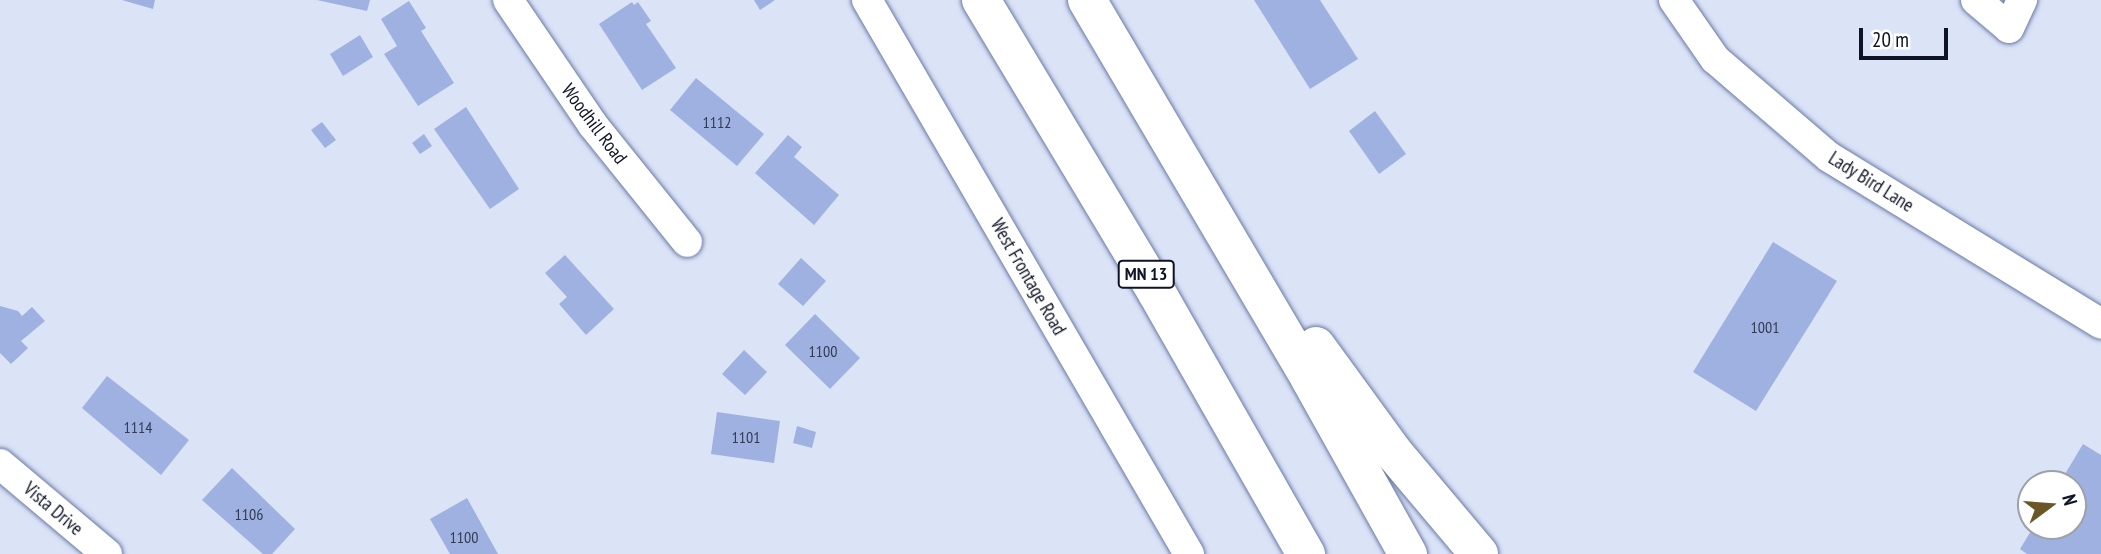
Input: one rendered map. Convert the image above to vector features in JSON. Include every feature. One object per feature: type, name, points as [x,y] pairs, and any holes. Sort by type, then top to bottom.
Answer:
[{"type":"highway","name":"MN 13","points":[[981,0],[1157,293],[1306,553]]},
{"type":"highway","points":[[1087,0],[1310,379],[1408,554]]},
{"type":"highway","points":[[1129,71],[1328,363],[1441,513],[1479,554]]},
{"type":"street","name":"Woodhill Road","points":[[508,0],[593,125],[687,242]]},
{"type":"street","name":"West Frontage Road","points":[[867,0],[1189,554]]},
{"type":"street","name":"Lady Bird Lane","points":[[1674,0],[1714,59],[1829,157],[2101,324]]},
{"type":"street","points":[[1976,0],[2009,28],[2022,0]]},
{"type":"street","name":"Vista Drive","points":[[0,464],[107,554]]},
{"type":"building","points":[[122,0],[155,0],[153,9]]},
{"type":"building","points":[[317,0],[370,0],[367,11]]},
{"type":"building","points":[[754,0],[775,0],[760,10]]},
{"type":"building","points":[[1254,0],[1320,0],[1358,59],[1310,89]]},
{"type":"building","points":[[409,1],[426,28],[421,31],[454,83],[418,106],[384,54],[397,46],[381,19]]},
{"type":"building","points":[[632,2],[634,5],[638,2],[651,21],[646,24],[676,68],[642,90],[599,24]]},
{"type":"building","points":[[360,35],[373,57],[343,76],[330,54]]},
{"type":"building","points":[[696,78],[764,134],[737,166],[670,110]]},
{"type":"building","points":[[466,107],[519,189],[490,209],[434,129]]},
{"type":"building","points":[[1375,111],[1406,154],[1379,174],[1349,131]]},
{"type":"building","points":[[322,122],[336,140],[325,148],[311,130]]},
{"type":"building","points":[[424,134],[432,146],[420,154],[412,143]]},
{"type":"building","points":[[788,135],[802,147],[794,157],[839,195],[814,225],[755,173]]},
{"type":"building","points":[[1773,242],[1837,281],[1756,411],[1693,372]]},
{"type":"building","points":[[565,255],[614,309],[586,335],[559,304],[567,297],[545,273]]},
{"type":"building","points":[[801,258],[826,281],[803,306],[778,284]]},
{"type":"building","points":[[0,306],[18,311],[22,316],[32,307],[45,321],[21,341],[28,348],[11,364],[0,353]]},
{"type":"building","points":[[815,314],[860,358],[830,389],[785,345]]},
{"type":"building","points":[[744,350],[767,372],[745,395],[722,374]]},
{"type":"building","points":[[107,376],[189,440],[161,475],[82,408]]},
{"type":"building","points":[[717,412],[780,421],[774,463],[711,454]]},
{"type":"building","points":[[797,426],[816,432],[812,448],[793,443]]},
{"type":"building","points":[[2083,444],[2101,455],[2101,554],[2027,554],[2020,549],[2025,540],[2087,540],[2087,470],[2067,470]]},
{"type":"building","points":[[232,468],[295,529],[272,554],[263,554],[202,500]]},
{"type":"building","points":[[467,498],[498,554],[450,554],[430,519]]}]
